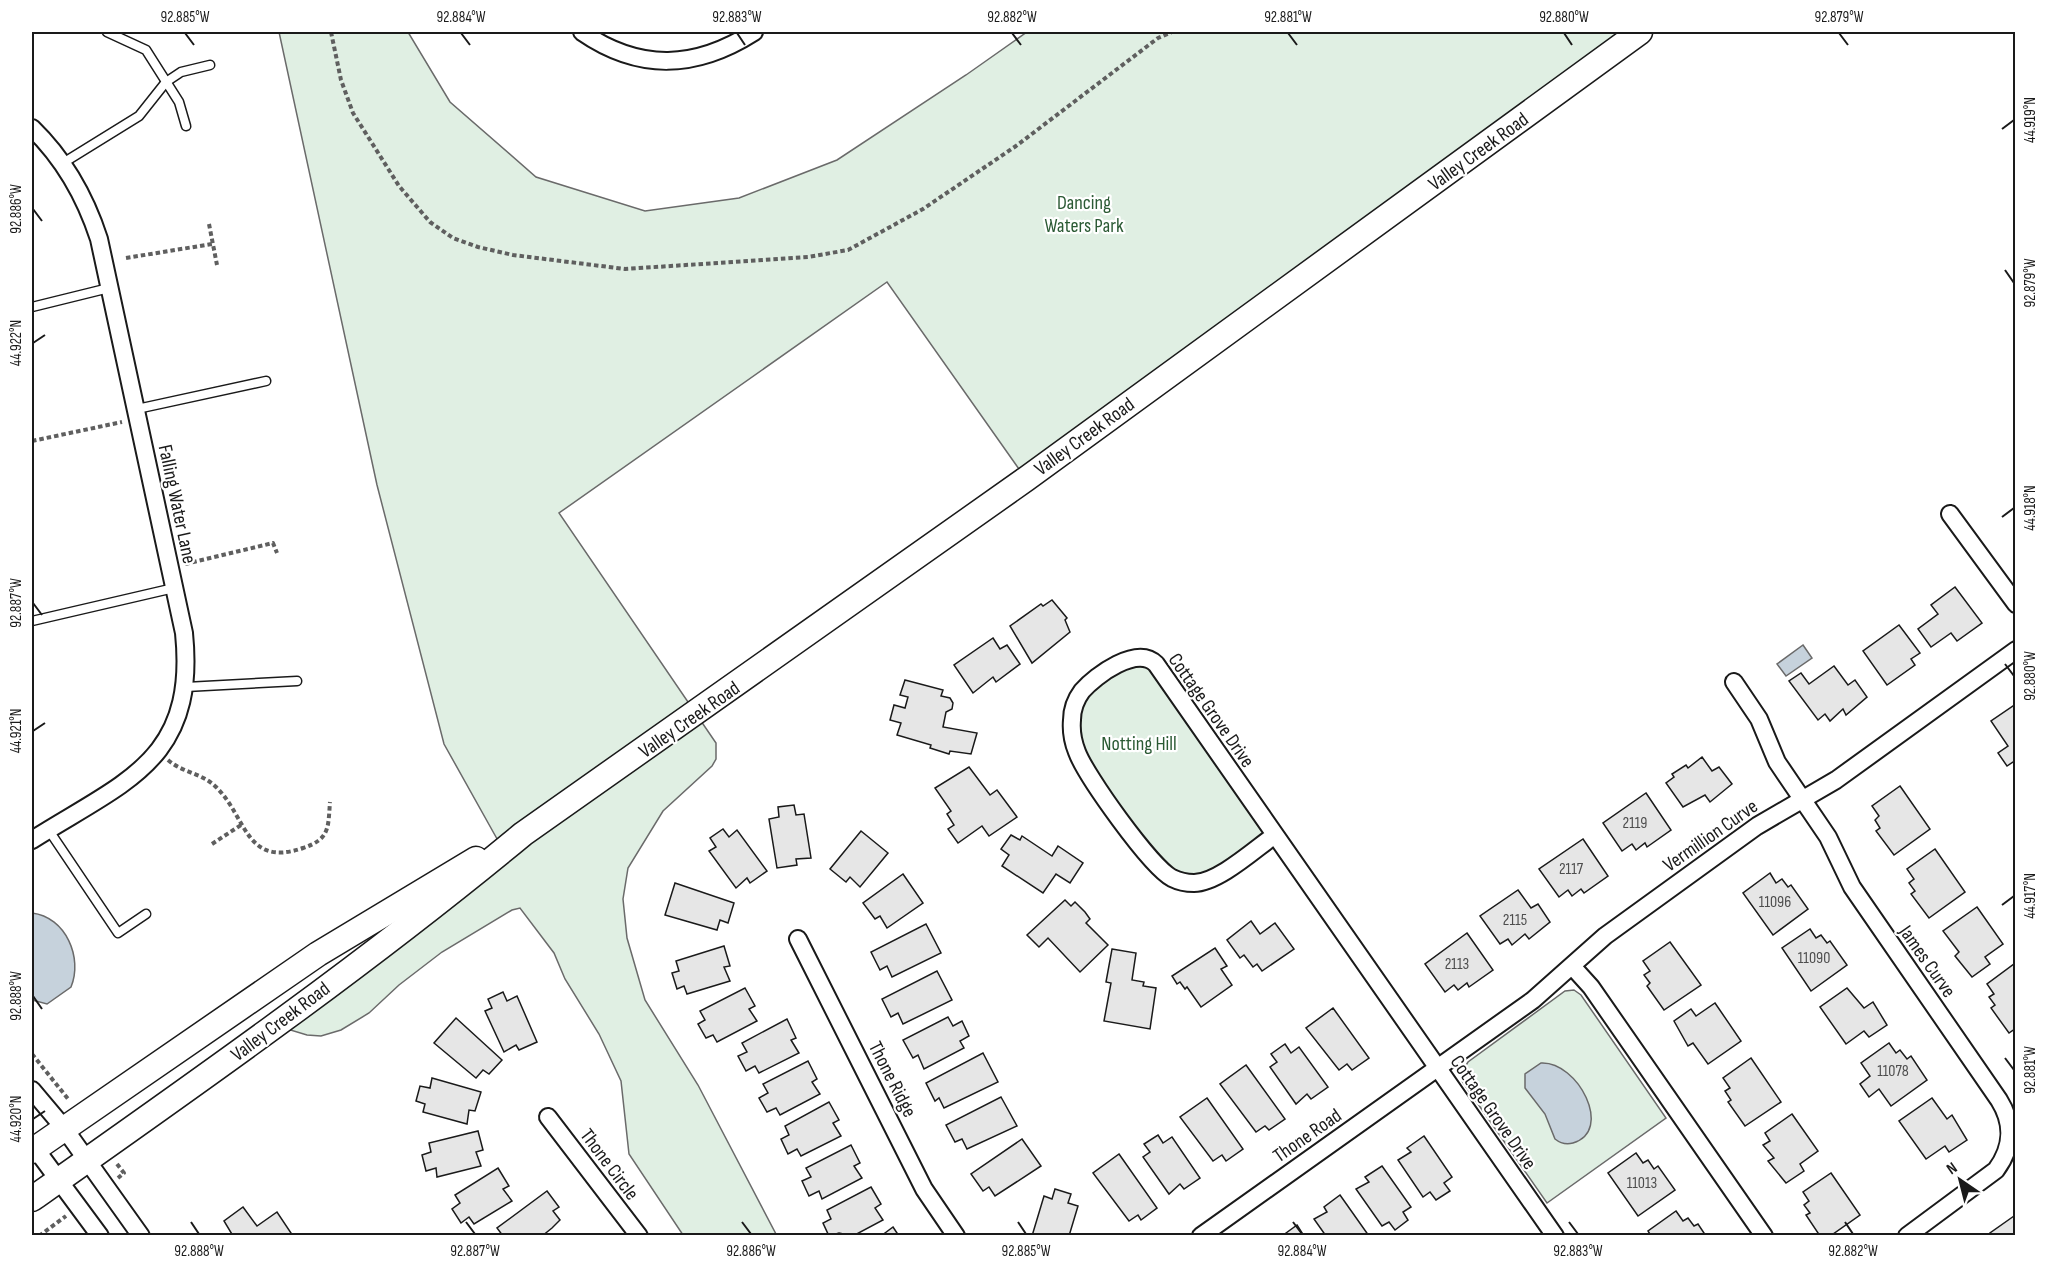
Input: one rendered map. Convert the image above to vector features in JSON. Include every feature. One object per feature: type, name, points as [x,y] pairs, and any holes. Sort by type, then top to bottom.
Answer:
[{"type":"main road","name":"Valley Creek Road","points":[[32,1199],[450,895],[523,834],[1026,479],[1640,32]]},
{"type":"main road","name":"Valley Creek Road","points":[[33,1148],[318,954],[438,880],[523,834]]},
{"type":"street","points":[[582,32],[614,50],[644,60],[672,62],[702,58],[730,47],[754,32]]},
{"type":"street","name":"Falling Water Lane","points":[[32,128],[63,163],[89,209],[99,239],[184,633],[186,687],[174,730],[159,752],[126,779],[32,840]]},
{"type":"street","points":[[1950,514],[2016,604]]},
{"type":"street","name":"Vermillion Curve","points":[[1438,1069],[1539,996],[1610,932],[1757,826],[1836,780],[2016,650]]},
{"type":"street","name":"Cottage Grove Drive","points":[[1275,835],[1214,878],[1191,883],[1173,878],[1145,852],[1081,762],[1071,731],[1074,708],[1082,692],[1126,659],[1137,656],[1152,660],[1275,835],[1555,1236]]},
{"type":"street","name":"James Curve","points":[[1734,682],[1757,715],[1777,762],[1828,837],[1855,892],[1999,1100],[2010,1123],[2009,1148],[1996,1170],[1907,1236]]},
{"type":"street","name":"Thone Ridge","points":[[798,939],[924,1189],[956,1236]]},
{"type":"street","points":[[1572,966],[1591,987],[1764,1236]]},
{"type":"street","name":"Thone Road","points":[[1201,1236],[1438,1069]]},
{"type":"street","points":[[32,1090],[88,1160],[141,1236]]},
{"type":"street","name":"Thone Circle","points":[[548,1117],[639,1236]]},
{"type":"street","points":[[33,1148],[100,1236]]},
{"type":"lane","points":[[107,32],[146,50],[179,102],[186,126]]},
{"type":"lane","points":[[63,163],[139,116],[166,82],[181,72],[210,65]]},
{"type":"lane","points":[[32,307],[109,288]]},
{"type":"lane","points":[[138,414],[266,381]]},
{"type":"lane","points":[[32,621],[174,588]]},
{"type":"lane","points":[[186,687],[297,681]]},
{"type":"lane","points":[[48,829],[118,933],[146,914]]},
{"type":"path","points":[[331,32],[341,80],[353,113],[399,186],[430,222],[453,238],[478,247],[513,255],[625,269],[808,257],[848,250],[922,209],[1007,152],[1158,38],[1172,32]]},
{"type":"path","points":[[209,224],[217,265]]},
{"type":"path","points":[[126,258],[213,244]]},
{"type":"path","points":[[32,441],[138,414]]},
{"type":"path","points":[[170,568],[273,543],[277,553]]},
{"type":"path","points":[[159,752],[180,770],[198,774],[214,785],[241,825],[258,845],[268,851],[285,854],[319,842],[328,829],[330,802]]},
{"type":"path","points":[[212,844],[241,825]]},
{"type":"path","points":[[32,1054],[57,1085]]},
{"type":"path","points":[[39,1236],[59,1221]]},
{"type":"green space","name":"Dancing Waters Park","points":[[279,32],[408,32],[450,102],[536,177],[645,211],[739,198],[837,160],[1027,32],[1640,32],[1026,479],[887,282],[559,513],[716,743],[716,759],[712,766],[663,811],[628,868],[623,899],[627,938],[645,1000],[698,1085],[777,1236],[683,1235],[629,1154],[621,1081],[599,1034],[565,979],[554,953],[520,908],[512,910],[442,952],[399,985],[369,1013],[341,1030],[321,1036],[307,1035],[287,1029],[501,846],[444,744],[377,485]]},
{"type":"green space","name":"Notting Hill","points":[[1147,658],[1275,835],[1214,878],[1173,878],[1076,751],[1082,692]]},
{"type":"green space","points":[[1574,990],[1581,995],[1666,1118],[1547,1203],[1462,1081],[1461,1073],[1468,1062],[1565,991]]},
{"type":"shaded area","points":[[1803,645],[1812,658],[1786,676],[1777,664]]},
{"type":"shaded area","points":[[32,913],[54,922],[62,931],[69,941],[75,964],[71,987],[47,1004],[32,1000]]},
{"type":"shaded area","points":[[1541,1063],[1555,1065],[1567,1073],[1578,1084],[1586,1098],[1591,1112],[1591,1125],[1585,1136],[1573,1143],[1563,1143],[1555,1139],[1545,1114],[1525,1088],[1525,1074]]},
{"type":"building","points":[[1955,587],[1982,623],[1957,641],[1951,633],[1931,647],[1918,629],[1938,614],[1931,605]]},
{"type":"building","points":[[1052,600],[1067,618],[1065,620],[1070,632],[1032,663],[1010,626],[1041,604],[1043,606]]},
{"type":"building","points":[[1899,625],[1920,653],[1911,659],[1915,665],[1887,685],[1863,651]]},
{"type":"building","points":[[993,638],[1000,649],[1007,645],[1020,664],[996,682],[993,677],[973,693],[954,665]]},
{"type":"building","points":[[1834,666],[1848,685],[1855,680],[1867,697],[1846,715],[1843,709],[1830,721],[1825,714],[1818,720],[1789,681],[1801,673],[1809,684]]},
{"type":"building","points":[[905,680],[943,690],[941,696],[950,698],[953,703],[952,709],[946,712],[943,727],[977,733],[971,754],[950,751],[949,754],[930,748],[931,745],[897,735],[901,723],[890,720],[894,705],[905,708],[908,697],[900,695]]},
{"type":"building","points":[[2016,704],[2016,760],[2007,766],[1998,753],[2008,746],[1991,721]]},
{"type":"building","points":[[1702,757],[1712,771],[1719,767],[1732,784],[1710,802],[1705,795],[1683,807],[1666,783],[1674,777],[1672,774],[1686,765],[1688,768]]},
{"type":"building","points":[[969,767],[990,795],[997,790],[1017,817],[989,836],[982,826],[958,843],[948,829],[954,825],[947,814],[951,811],[935,788]]},
{"type":"building","points":[[1900,786],[1930,829],[1894,855],[1876,831],[1880,828],[1875,820],[1879,816],[1872,806]]},
{"type":"building","points":[[1646,793],[1671,830],[1647,847],[1645,843],[1636,850],[1632,844],[1622,851],[1603,823]]},
{"type":"building","points":[[794,805],[796,815],[804,814],[811,858],[796,859],[797,865],[777,868],[769,819],[779,817],[778,807]]},
{"type":"building","points":[[723,829],[729,837],[737,830],[767,871],[750,883],[747,878],[736,888],[709,851],[716,847],[710,838]]},
{"type":"building","points":[[861,831],[888,853],[860,887],[850,877],[846,882],[830,869]]},
{"type":"building","points":[[1011,835],[1020,840],[1022,836],[1052,856],[1058,846],[1083,863],[1070,883],[1056,874],[1043,893],[1002,866],[1009,855],[1001,849]]},
{"type":"building","points":[[1583,839],[1608,876],[1584,893],[1581,889],[1572,896],[1568,890],[1559,897],[1539,869]]},
{"type":"building","points":[[1935,849],[1965,892],[1929,918],[1911,894],[1915,891],[1909,883],[1914,879],[1907,869]]},
{"type":"building","points":[[1770,873],[1776,883],[1782,879],[1788,887],[1791,885],[1808,909],[1773,935],[1743,893]]},
{"type":"building","points":[[903,874],[923,903],[887,928],[880,916],[875,919],[863,903]]},
{"type":"building","points":[[675,883],[734,903],[728,923],[720,920],[717,930],[665,915]]},
{"type":"building","points":[[1518,890],[1531,908],[1538,904],[1550,922],[1529,939],[1525,934],[1512,945],[1508,939],[1500,944],[1480,916]]},
{"type":"building","points":[[1065,900],[1071,906],[1075,902],[1085,912],[1090,919],[1086,923],[1108,945],[1080,972],[1048,938],[1039,947],[1027,935]]},
{"type":"building","points":[[1977,907],[2003,944],[1985,957],[1990,964],[1972,977],[1955,956],[1959,952],[1943,931]]},
{"type":"building","points":[[1251,921],[1260,934],[1275,923],[1294,949],[1262,971],[1257,964],[1253,967],[1244,955],[1240,958],[1227,940]]},
{"type":"building","points":[[926,924],[941,953],[892,977],[887,966],[880,970],[871,952]]},
{"type":"building","points":[[1810,929],[1816,938],[1821,935],[1827,943],[1830,941],[1847,965],[1811,991],[1782,948]]},
{"type":"building","points":[[1467,933],[1493,970],[1469,987],[1467,983],[1458,990],[1454,985],[1445,992],[1425,964]]},
{"type":"building","points":[[1670,942],[1701,985],[1664,1010],[1647,986],[1650,983],[1644,975],[1650,971],[1643,961]]},
{"type":"building","points":[[724,946],[730,966],[724,967],[730,981],[687,994],[684,986],[677,989],[672,973],[679,971],[676,961]]},
{"type":"building","points":[[1215,948],[1227,966],[1221,969],[1232,985],[1201,1007],[1187,987],[1185,989],[1180,982],[1177,984],[1172,976]]},
{"type":"building","points":[[1112,949],[1136,953],[1132,980],[1144,982],[1143,986],[1156,988],[1150,1029],[1104,1021],[1111,983],[1106,982]]},
{"type":"building","points":[[2014,964],[2016,1028],[2009,1033],[1991,1008],[1995,1005],[1989,997],[1994,994],[1987,984]]},
{"type":"building","points":[[937,971],[952,1000],[903,1024],[898,1013],[891,1017],[882,999]]},
{"type":"building","points":[[745,988],[755,1006],[749,1009],[757,1021],[717,1042],[713,1035],[706,1038],[698,1024],[705,1020],[700,1011]]},
{"type":"building","points":[[1847,988],[1864,1008],[1873,1002],[1887,1025],[1869,1037],[1864,1031],[1846,1044],[1820,1007]]},
{"type":"building","points":[[503,992],[507,1001],[517,996],[537,1042],[519,1050],[516,1045],[504,1052],[485,1011],[492,1008],[488,999]]},
{"type":"building","points":[[1715,1003],[1741,1041],[1708,1064],[1693,1043],[1688,1046],[1674,1021],[1691,1009],[1696,1016]]},
{"type":"building","points":[[1333,1008],[1369,1058],[1352,1070],[1347,1064],[1339,1070],[1306,1028]]},
{"type":"building","points":[[948,1017],[953,1026],[962,1021],[969,1036],[960,1041],[964,1048],[924,1069],[918,1055],[913,1058],[903,1040]]},
{"type":"building","points":[[456,1018],[502,1060],[489,1074],[483,1070],[476,1078],[434,1043]]},
{"type":"building","points":[[787,1019],[796,1038],[791,1040],[799,1053],[759,1073],[755,1066],[746,1071],[738,1056],[747,1052],[742,1043]]},
{"type":"building","points":[[1889,1043],[1896,1053],[1900,1050],[1907,1059],[1911,1056],[1927,1080],[1891,1106],[1879,1089],[1869,1097],[1860,1084],[1870,1076],[1861,1063]]},
{"type":"building","points":[[1285,1044],[1291,1053],[1299,1047],[1328,1087],[1311,1099],[1307,1094],[1296,1104],[1270,1067],[1277,1062],[1271,1054]]},
{"type":"building","points":[[983,1053],[998,1082],[944,1108],[939,1098],[935,1101],[926,1083]]},
{"type":"building","points":[[1751,1058],[1781,1102],[1745,1126],[1728,1102],[1731,1100],[1725,1091],[1730,1088],[1723,1078]]},
{"type":"building","points":[[808,1061],[817,1079],[812,1082],[820,1094],[780,1115],[776,1108],[767,1112],[759,1098],[768,1093],[763,1084]]},
{"type":"building","points":[[1246,1065],[1285,1119],[1269,1130],[1265,1126],[1256,1132],[1220,1084]]},
{"type":"building","points":[[432,1078],[481,1092],[475,1111],[469,1110],[467,1124],[423,1112],[425,1104],[416,1101],[420,1086],[430,1088]]},
{"type":"building","points":[[1001,1097],[1017,1126],[967,1149],[962,1139],[955,1142],[946,1125]]},
{"type":"building","points":[[1207,1098],[1243,1149],[1226,1161],[1222,1155],[1213,1161],[1180,1117]]},
{"type":"building","points":[[1932,1098],[1947,1119],[1952,1115],[1967,1140],[1949,1152],[1945,1146],[1926,1159],[1899,1121]]},
{"type":"building","points":[[829,1102],[839,1120],[833,1123],[841,1136],[801,1156],[797,1149],[788,1154],[781,1139],[789,1135],[785,1126]]},
{"type":"building","points":[[1792,1114],[1818,1151],[1800,1164],[1804,1171],[1786,1183],[1768,1161],[1774,1158],[1763,1145],[1770,1141],[1765,1133]]},
{"type":"building","points":[[478,1131],[483,1150],[476,1152],[481,1166],[437,1177],[436,1168],[426,1171],[422,1155],[431,1152],[429,1143]]},
{"type":"building","points":[[1158,1135],[1163,1143],[1172,1137],[1200,1178],[1184,1189],[1180,1184],[1169,1194],[1143,1157],[1150,1152],[1144,1144]]},
{"type":"building","points":[[1424,1136],[1452,1177],[1444,1183],[1450,1191],[1436,1200],[1430,1192],[1423,1197],[1398,1160],[1411,1152],[1407,1148]]},
{"type":"building","points":[[1022,1139],[1041,1166],[995,1196],[989,1187],[983,1191],[971,1174]]},
{"type":"building","points":[[851,1145],[860,1163],[854,1166],[862,1178],[822,1199],[819,1191],[809,1196],[802,1181],[811,1177],[806,1168]]},
{"type":"building","points":[[1636,1153],[1643,1163],[1648,1160],[1654,1169],[1658,1166],[1675,1190],[1638,1216],[1608,1173]]},
{"type":"building","points":[[1119,1154],[1157,1208],[1141,1220],[1138,1215],[1129,1221],[1093,1173]]},
{"type":"building","points":[[1382,1166],[1411,1207],[1403,1212],[1408,1220],[1395,1230],[1389,1222],[1382,1226],[1356,1189],[1369,1182],[1365,1177]]},
{"type":"building","points":[[498,1168],[509,1186],[503,1189],[512,1201],[474,1224],[469,1217],[461,1223],[452,1209],[460,1203],[455,1195]]},
{"type":"building","points":[[1831,1173],[1860,1215],[1833,1234],[1820,1236],[1806,1215],[1810,1213],[1804,1205],[1809,1201],[1803,1192]]},
{"type":"building","points":[[871,1187],[881,1204],[875,1208],[883,1220],[853,1236],[839,1233],[829,1236],[823,1223],[831,1219],[827,1210]]},
{"type":"building","points":[[1055,1189],[1071,1194],[1068,1203],[1078,1206],[1069,1236],[1032,1236],[1044,1196],[1052,1199]]},
{"type":"building","points":[[547,1191],[559,1207],[553,1211],[560,1220],[542,1236],[503,1236],[497,1228]]},
{"type":"building","points":[[1340,1195],[1369,1236],[1326,1236],[1314,1219],[1327,1212],[1324,1207]]},
{"type":"building","points":[[243,1207],[257,1226],[277,1212],[293,1236],[233,1236],[224,1221]]},
{"type":"building","points":[[1676,1211],[1683,1221],[1688,1218],[1694,1226],[1698,1224],[1706,1236],[1651,1236],[1648,1231]]},
{"type":"building","points":[[2014,1216],[2016,1236],[1992,1236],[1990,1233]]},
{"type":"building","points":[[1297,1225],[1304,1236],[1282,1236]]},
{"type":"building","points":[[893,1227],[899,1236],[881,1236]]}]
